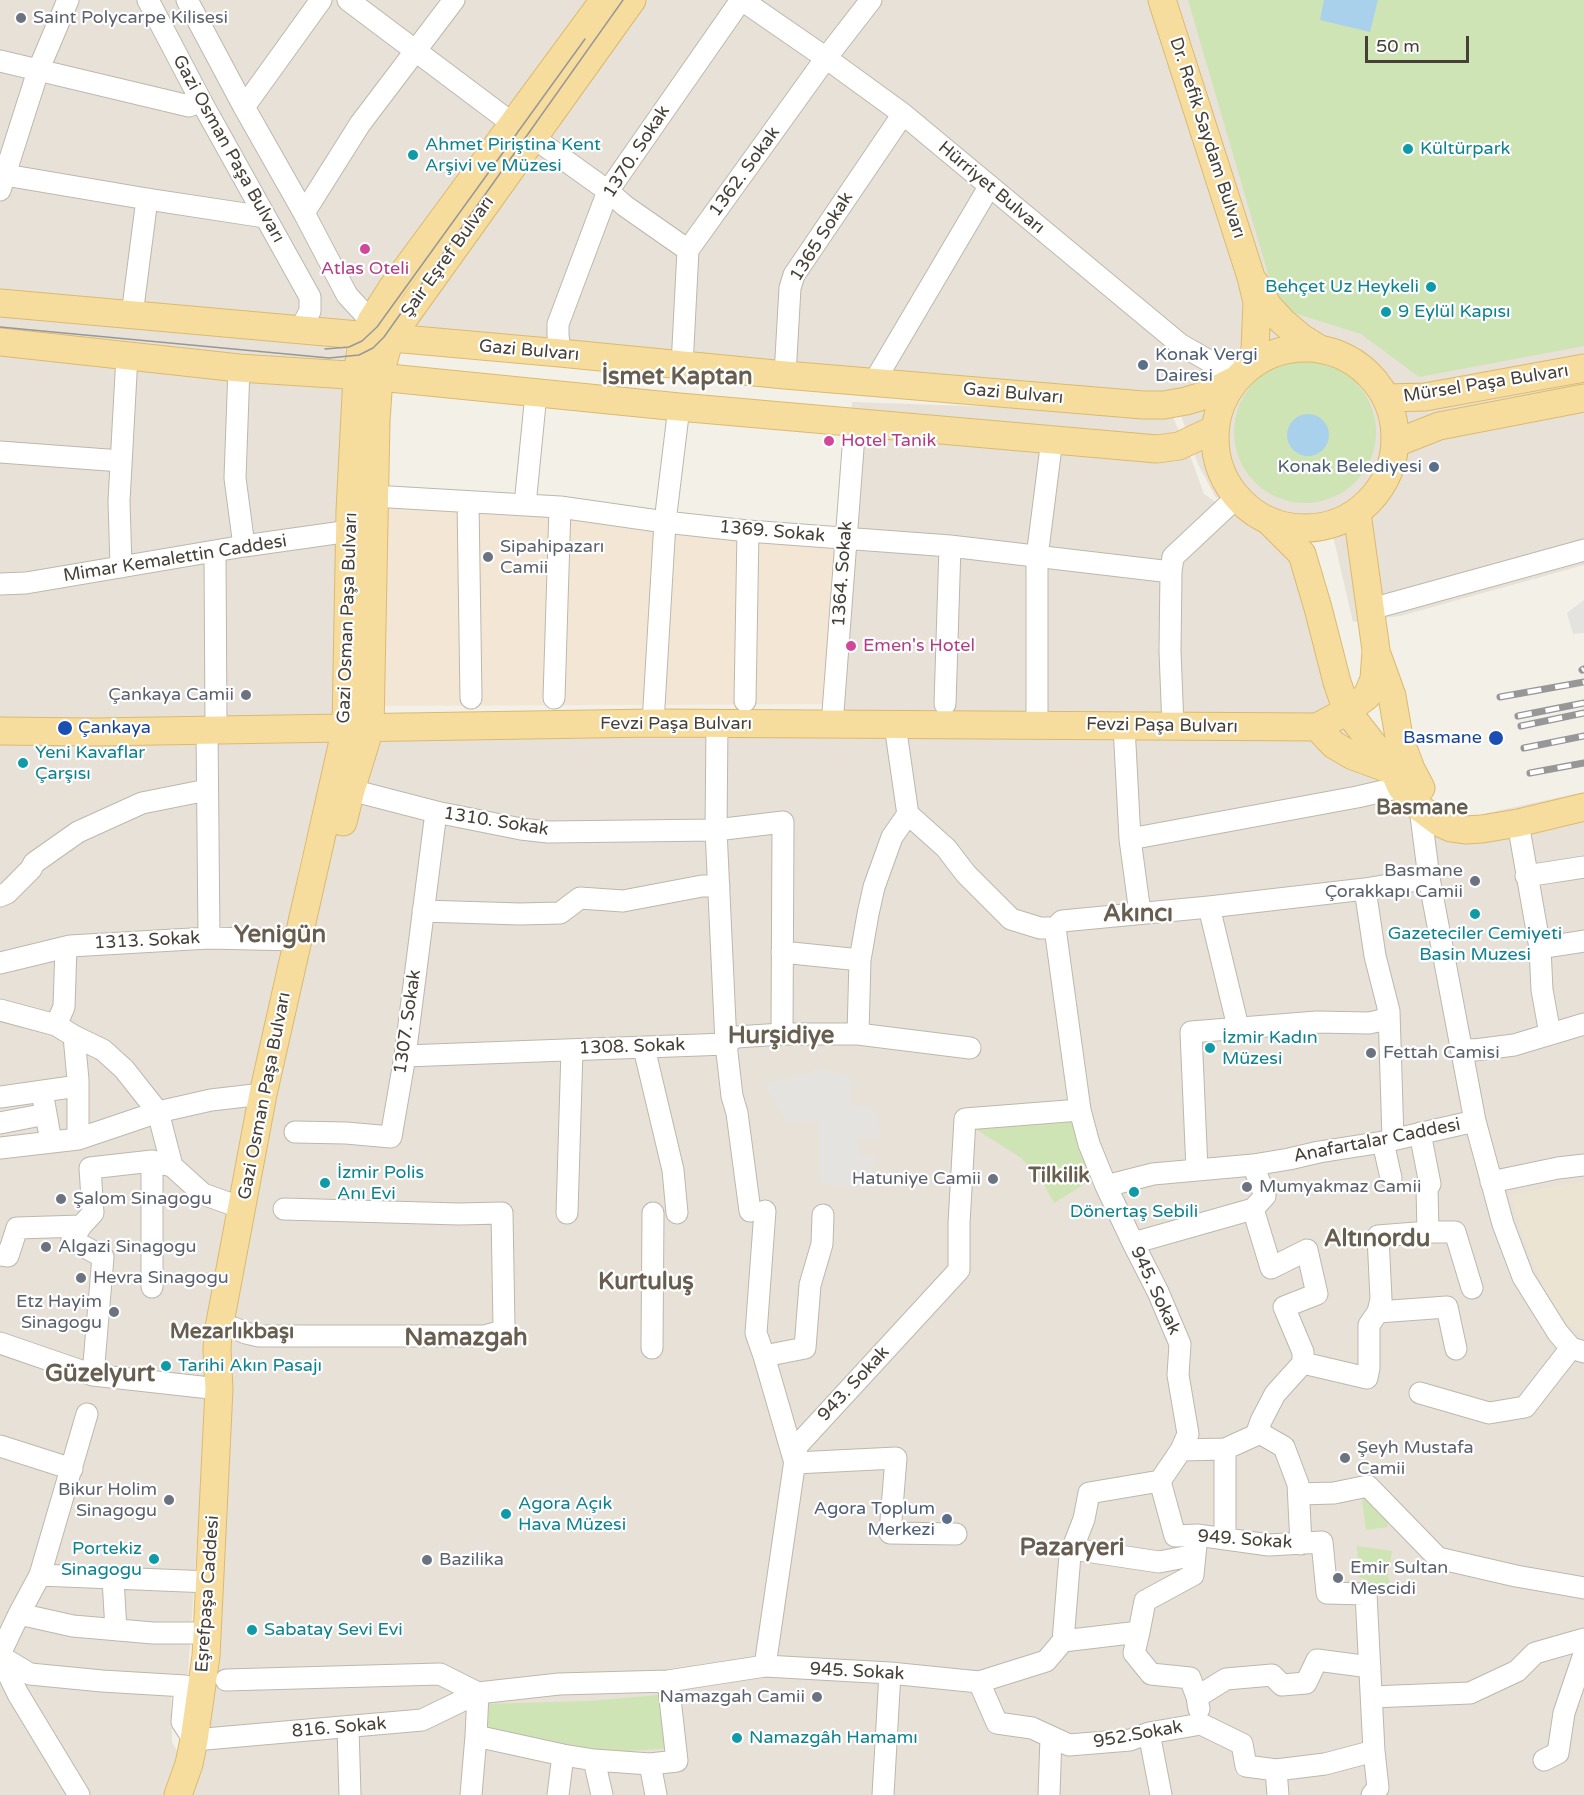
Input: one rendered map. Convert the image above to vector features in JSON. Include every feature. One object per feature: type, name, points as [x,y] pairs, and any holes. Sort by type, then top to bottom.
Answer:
[{"type":"main road","points":[[524,131],[604,0]]},
{"type":"main road","name":"Şair Eşref Bulvarı","points":[[375,331],[524,131],[632,0]]},
{"type":"main road","name":"Dr. Refik Saydam Bulvarı","points":[[1162,0],[1251,277]]},
{"type":"main road","points":[[1251,277],[1268,306],[1283,322],[1318,348]]},
{"type":"main road","points":[[1251,277],[1257,302],[1255,349],[1219,409],[1215,429],[1216,453],[1223,477],[1237,497],[1252,512],[1270,522],[1302,554],[1347,711],[1420,808],[1451,828],[1482,829],[1584,807]]},
{"type":"main road","name":"Gazi Bulvarı","points":[[0,303],[300,330],[375,331],[682,366],[1143,405],[1164,405],[1206,395],[1241,374]]},
{"type":"main road","name":"Gazi Osman Paşa Bulvarı","points":[[235,1328],[242,1208],[263,1094],[314,872],[358,728],[350,531],[375,331]]},
{"type":"main road","points":[[0,342],[239,368],[368,376],[1158,449],[1179,446],[1215,429]]},
{"type":"main road","points":[[1241,374],[1265,356],[1282,350],[1300,347],[1336,352],[1352,360],[1372,376],[1387,398],[1395,420],[1396,443],[1393,463],[1385,482],[1373,499],[1357,513],[1330,525],[1310,528],[1270,522]]},
{"type":"main road","name":"Mürsel Paşa Bulvarı","points":[[1387,398],[1425,397],[1584,368]]},
{"type":"main road","name":"Gazi Osman Paşa Bulvarı","points":[[235,1328],[252,1217],[285,1062],[351,790],[358,728],[373,647],[374,496],[368,376]]},
{"type":"main road","name":"Mürsel Paşa Bulvarı","points":[[1396,443],[1439,426],[1584,398]]},
{"type":"main road","points":[[1357,513],[1376,650],[1392,696],[1400,737],[1411,769],[1421,788],[1433,802],[1450,814],[1466,816],[1584,796]]},
{"type":"main road","name":"Fevzi Paşa Bulvarı","points":[[0,731],[652,723],[1317,727],[1347,711],[1366,696],[1374,679],[1376,650]]},
{"type":"main road","points":[[1317,727],[1334,745],[1398,779]]},
{"type":"main road","name":"Eşrefpaşa Caddesi","points":[[178,1795],[189,1764],[194,1740],[193,1689],[207,1644],[219,1389],[235,1328]]},
{"type":"street","points":[[68,0],[38,71],[2,180],[265,217]]},
{"type":"street","name":"Gazi Osman Paşa Bulvarı","points":[[148,0],[201,101],[310,297],[310,311],[300,330]]},
{"type":"street","name":"Gazi Osman Paşa Bulvarı","points":[[187,0],[347,295],[375,331]]},
{"type":"street","points":[[244,107],[321,0]]},
{"type":"street","points":[[348,0],[524,131],[608,190],[625,206],[688,250],[682,366]]},
{"type":"street","points":[[304,213],[360,124],[454,0]]},
{"type":"street","name":"Hürriyet Bulvarı","points":[[742,0],[903,114],[1181,345],[1218,366],[1241,374]]},
{"type":"street","name":"1370. Sokak","points":[[560,353],[558,324],[608,190],[742,0]]},
{"type":"street","name":"1362. Sokak","points":[[688,250],[870,0]]},
{"type":"street","points":[[0,61],[189,106],[201,101]]},
{"type":"street","name":"1365 Sokak","points":[[785,375],[790,288],[794,275],[903,114]]},
{"type":"street","points":[[874,382],[989,187]]},
{"type":"street","points":[[132,315],[147,199]]},
{"type":"street","points":[[121,567],[119,501],[127,356]]},
{"type":"street","points":[[239,368],[235,478],[244,546]]},
{"type":"street","points":[[525,505],[535,404]]},
{"type":"street","points":[[652,723],[665,522],[679,406]]},
{"type":"street","name":"1364. Sokak","points":[[832,725],[855,422]]},
{"type":"street","points":[[1037,725],[1037,557],[1052,439]]},
{"type":"street","points":[[0,452],[121,461]]},
{"type":"street","name":"1369. Sokak","points":[[374,496],[560,507],[748,531],[950,546],[1171,572]]},
{"type":"street","points":[[1173,727],[1170,651],[1173,557],[1237,497]]},
{"type":"street","points":[[468,502],[471,698]]},
{"type":"street","points":[[554,698],[560,507]]},
{"type":"street","name":"Mimar Kemalettin Caddesi","points":[[0,584],[26,583],[244,546],[350,531]]},
{"type":"street","points":[[745,701],[748,531]]},
{"type":"street","points":[[945,704],[950,546]]},
{"type":"street","points":[[1371,609],[1584,550]]},
{"type":"street","points":[[209,938],[207,790],[211,730],[215,552]]},
{"type":"street","points":[[717,724],[716,830],[726,1044],[732,1096],[758,1211],[756,1333],[795,1463],[896,1458],[890,1533],[956,1534]]},
{"type":"street","points":[[895,725],[908,814],[946,848],[966,874],[1011,919],[1040,928],[1055,928],[1062,921],[1365,889],[1429,878]]},
{"type":"street","points":[[1124,726],[1130,839],[1140,913]]},
{"type":"street","points":[[1130,839],[1357,797],[1398,779]]},
{"type":"street","points":[[0,896],[7,893],[34,863],[78,832],[142,803],[207,790]]},
{"type":"street","name":"1310. Sokak","points":[[351,790],[435,812],[521,830],[548,832],[716,830],[783,822],[782,952]]},
{"type":"street","name":"Anafartalar Caddesi","points":[[1106,1186],[1153,1174],[1253,1165],[1476,1121],[1429,878],[1420,808]]},
{"type":"street","name":"1307. Sokak","points":[[296,1132],[391,1137],[405,1056],[435,812]]},
{"type":"street","points":[[858,1034],[860,960],[874,887],[892,837],[908,814]]},
{"type":"street","points":[[1518,823],[1540,948],[1542,990],[1550,1034]]},
{"type":"street","points":[[1526,876],[1584,867]]},
{"type":"street","points":[[423,911],[560,913],[580,898],[623,900],[702,886],[719,886]]},
{"type":"street","points":[[1365,889],[1375,956],[1389,1011],[1388,1140],[1391,1178]]},
{"type":"street","points":[[1209,907],[1238,1027]]},
{"type":"street","name":"945. Sokak","points":[[1055,928],[1080,1110],[1089,1144],[1106,1186],[1158,1292],[1180,1344],[1178,1375],[1188,1434],[1181,1450],[1160,1481]]},
{"type":"street","name":"1313. Sokak","points":[[0,963],[66,947],[209,938],[297,940]]},
{"type":"street","points":[[1540,948],[1584,941]]},
{"type":"street","points":[[66,947],[65,1031],[78,1086],[78,1139]]},
{"type":"street","points":[[782,1034],[782,952],[860,960]]},
{"type":"street","points":[[1,1005],[65,1031],[103,1050],[124,1069],[158,1112],[172,1166]]},
{"type":"street","points":[[1197,1170],[1191,1032],[1317,1022],[1369,1023],[1383,1020],[1389,1011]]},
{"type":"street","points":[[1463,1049],[1476,1050],[1514,1045],[1584,1024]]},
{"type":"street","name":"1308. Sokak","points":[[405,1056],[726,1044],[736,1037],[782,1034],[858,1034],[970,1048]]},
{"type":"street","points":[[644,1048],[673,1170],[677,1213]]},
{"type":"street","points":[[567,1213],[572,1050]]},
{"type":"street","points":[[0,1098],[78,1086]]},
{"type":"street","points":[[42,1091],[51,1142]]},
{"type":"street","points":[[0,1148],[78,1139],[158,1112],[211,1100],[263,1094]]},
{"type":"street","name":"943. Sokak","points":[[765,1666],[798,1446],[959,1270],[959,1223],[965,1119],[1080,1110]]},
{"type":"street","points":[[0,1123],[46,1114]]},
{"type":"street","points":[[1420,1393],[1489,1413],[1525,1407],[1578,1350],[1558,1333],[1523,1277],[1503,1224],[1476,1121]]},
{"type":"street","points":[[1420,1133],[1430,1184],[1427,1188],[1428,1232]]},
{"type":"street","points":[[93,1375],[103,1257],[72,1240],[93,1213],[90,1168],[152,1161],[172,1166],[203,1194],[242,1208]]},
{"type":"street","points":[[152,1161],[152,1287]]},
{"type":"street","points":[[1132,1243],[1252,1209],[1265,1196],[1253,1165]]},
{"type":"street","points":[[1491,1182],[1584,1165]]},
{"type":"street","points":[[235,1328],[259,1336],[460,1336],[494,1334],[502,1331],[504,1326],[502,1213],[284,1209]]},
{"type":"street","points":[[1181,1450],[1225,1449],[1256,1435],[1275,1394],[1303,1363],[1303,1352],[1284,1307],[1317,1294],[1307,1250],[1271,1268],[1252,1209]]},
{"type":"street","points":[[652,1348],[653,1213]]},
{"type":"street","points":[[764,1356],[805,1348],[810,1285],[822,1244],[823,1215]]},
{"type":"street","points":[[0,1255],[8,1256],[17,1228],[81,1226]]},
{"type":"street","points":[[1303,1363],[1367,1378],[1369,1324],[1378,1312],[1381,1299],[1378,1236],[1455,1232],[1472,1288]]},
{"type":"street","points":[[1378,1312],[1446,1307],[1456,1349]]},
{"type":"street","points":[[0,1343],[93,1375],[219,1389]]},
{"type":"street","points":[[79,1795],[18,1694],[0,1655],[40,1575],[87,1414]]},
{"type":"street","points":[[1258,1431],[1284,1447],[1298,1484],[1301,1544]]},
{"type":"street","points":[[0,1446],[72,1469]]},
{"type":"street","points":[[1225,1449],[1225,1538]]},
{"type":"street","points":[[1139,1632],[1063,1641],[1070,1555],[1084,1519],[1089,1493],[1160,1481]]},
{"type":"street","name":"949. Sokak","points":[[1160,1481],[1175,1536],[1196,1545],[1225,1538],[1269,1545],[1322,1542],[1327,1593],[1366,1594],[1378,1788],[1372,1795]]},
{"type":"street","points":[[1299,1494],[1334,1493],[1368,1486],[1438,1558],[1516,1576],[1584,1588]]},
{"type":"street","points":[[1073,1549],[1159,1562],[1196,1545]]},
{"type":"street","points":[[1196,1545],[1193,1575],[1145,1601],[1134,1653],[1151,1674],[1190,1678],[1197,1696],[1201,1724]]},
{"type":"street","points":[[40,1575],[210,1582]]},
{"type":"street","points":[[113,1579],[116,1630]]},
{"type":"street","points":[[19,1614],[73,1626],[153,1633],[207,1644]]},
{"type":"street","points":[[1372,1696],[1470,1693],[1517,1671],[1535,1653],[1584,1639]]},
{"type":"street","name":"945. Sokak","points":[[478,1693],[559,1684],[668,1681],[765,1666],[890,1673],[979,1682],[1046,1661],[1063,1641]]},
{"type":"street","points":[[1544,1760],[1558,1753],[1564,1713],[1584,1654]]},
{"type":"street","points":[[0,1655],[30,1674],[193,1689]]},
{"type":"street","points":[[1197,1696],[1226,1679],[1272,1675],[1282,1684],[1306,1683],[1317,1660],[1370,1667]]},
{"type":"street","points":[[883,1795],[890,1673]]},
{"type":"street","points":[[226,1680],[440,1674],[478,1693],[471,1795]]},
{"type":"street","points":[[476,1736],[594,1760],[650,1764],[677,1761],[668,1681]]},
{"type":"street","name":"952.Sokak","points":[[979,1682],[997,1723],[1032,1728],[1069,1745],[1130,1740],[1149,1733],[1201,1724],[1242,1744],[1246,1766],[1276,1770],[1325,1764],[1374,1751]]},
{"type":"street","name":"816. Sokak","points":[[194,1740],[422,1720],[478,1693]]},
{"type":"street","points":[[348,1727],[350,1795]]},
{"type":"street","points":[[1149,1733],[1161,1795]]},
{"type":"street","points":[[1049,1795],[1050,1737]]},
{"type":"street","points":[[558,1795],[562,1755]]},
{"type":"street","points":[[594,1760],[602,1795]]},
{"type":"street","points":[[650,1764],[656,1795]]},
{"type":"street","points":[[1276,1770],[1278,1795]]},
{"type":"shaded area","points":[[0,0],[1584,0],[1584,565],[1400,616],[1353,622],[1333,536],[1296,537],[1242,517],[1215,496],[1198,464],[1174,396],[346,322],[337,719],[301,858],[213,1309],[188,1673],[171,1691],[172,1742],[178,1753],[169,1795],[0,1795]]},
{"type":"shaded area","points":[[852,402],[1171,413],[1204,494],[1257,530],[1314,547],[1356,728],[1432,825],[1584,792],[1584,1795],[174,1795],[181,1779],[213,1429],[273,1046],[356,727],[840,736]]},
{"type":"shaded area","points":[[386,489],[849,531],[839,704],[384,706]]},
{"type":"shaded area","points":[[1584,600],[1584,633],[1573,634],[1567,613]]},
{"type":"shaded area","points":[[820,1069],[852,1077],[851,1104],[876,1108],[881,1139],[856,1138],[860,1156],[875,1155],[868,1189],[819,1183],[819,1121],[786,1121],[764,1085]]},
{"type":"shaded area","points":[[1584,1181],[1584,1334],[1556,1318],[1523,1238],[1510,1195]]},
{"type":"green space","name":"Kültürpark","points":[[1188,0],[1584,0],[1584,346],[1419,377],[1361,334],[1294,313],[1275,298]]},
{"type":"green space","points":[[1305,361],[1332,366],[1355,382],[1371,405],[1376,432],[1371,459],[1355,482],[1332,498],[1305,503],[1278,498],[1255,482],[1239,459],[1234,432],[1239,405],[1255,382],[1278,366]]},
{"type":"green space","points":[[1077,1116],[1091,1180],[1054,1203],[1041,1179],[1021,1158],[974,1128]]},
{"type":"green space","points":[[1362,1499],[1372,1500],[1384,1508],[1388,1527],[1366,1530]]},
{"type":"green space","points":[[1357,1546],[1392,1551],[1388,1574],[1391,1593],[1373,1591],[1369,1581],[1359,1577]]},
{"type":"green space","points":[[658,1695],[671,1748],[569,1755],[478,1735],[483,1704],[589,1701]]},
{"type":"water","points":[[1324,0],[1378,0],[1370,32],[1320,20]]},
{"type":"water","points":[[1308,414],[1323,420],[1329,435],[1323,450],[1308,456],[1293,450],[1287,435],[1293,420]]},
{"type":"tram line","points":[[0,327],[329,358],[359,355],[373,348],[384,337],[623,0]]},
{"type":"tram line","points":[[325,349],[349,347],[362,341],[377,327],[585,39]]},
{"type":"railway","points":[[1500,697],[1584,682]]},
{"type":"railway","points":[[1518,716],[1584,703]]},
{"type":"railway","points":[[1521,726],[1584,713]]},
{"type":"railway","points":[[1524,748],[1584,736]]},
{"type":"railway","points":[[1530,773],[1584,763]]},
{"type":"place","name":"Saint Polycarpe Kilisesi","points":[[21,18]]},
{"type":"place","name":"Kültürpark","points":[[1408,149]]},
{"type":"place","name":"Ahmet Piriştina Kent Arşivi ve Müzesi","points":[[413,155]]},
{"type":"place","name":"Atlas Oteli","points":[[365,249]]},
{"type":"place","name":"Behçet Uz Heykeli","points":[[1431,287]]},
{"type":"place","name":"9 Eylül Kapısı","points":[[1386,312]]},
{"type":"place","name":"Konak Vergi Dairesi","points":[[1143,365]]},
{"type":"place","name":"Hotel Tanik","points":[[829,441]]},
{"type":"place","name":"Konak Belediyesi","points":[[1434,467]]},
{"type":"place","name":"Sipahipazarı Camii","points":[[488,557]]},
{"type":"place","name":"Emen's Hotel","points":[[851,646]]},
{"type":"place","name":"Çankaya Camii","points":[[246,695]]},
{"type":"place","name":"Çankaya","points":[[65,728]]},
{"type":"place","name":"Basmane","points":[[1496,738]]},
{"type":"place","name":"Yeni Kavaflar Çarşısı","points":[[23,763]]},
{"type":"place","name":"Basmane Çorakkapı Camii","points":[[1475,881]]},
{"type":"place","name":"Gazeteciler Cemiyeti Basin Muzesi","points":[[1475,914]]},
{"type":"place","name":"İzmir Kadın Müzesi","points":[[1210,1048]]},
{"type":"place","name":"Fettah Camisi","points":[[1371,1053]]},
{"type":"place","name":"Hatuniye Camii","points":[[993,1179]]},
{"type":"place","name":"İzmir Polis Anı Evi","points":[[325,1183]]},
{"type":"place","name":"Mumyakmaz Camii","points":[[1247,1187]]},
{"type":"place","name":"Dönertaş Sebili","points":[[1134,1192]]},
{"type":"place","name":"Şalom Sinagogu","points":[[61,1199]]},
{"type":"place","name":"Algazi Sinagogu","points":[[46,1247]]},
{"type":"place","name":"Hevra Sinagogu","points":[[81,1278]]},
{"type":"place","name":"Etz Hayim Sinagogu","points":[[114,1312]]},
{"type":"place","name":"Tarihi Akın Pasajı","points":[[166,1366]]},
{"type":"place","name":"Şeyh Mustafa Camii","points":[[1345,1458]]},
{"type":"place","name":"Bikur Holim Sinagogu","points":[[169,1500]]},
{"type":"place","name":"Agora Açık Hava Müzesi","points":[[506,1514]]},
{"type":"place","name":"Agora Toplum Merkezi","points":[[947,1519]]},
{"type":"place","name":"Portekiz Sinagogu","points":[[154,1559]]},
{"type":"place","name":"Bazilika","points":[[427,1560]]},
{"type":"place","name":"Emir Sultan Mescidi","points":[[1338,1578]]},
{"type":"place","name":"Sabatay Sevi Evi","points":[[252,1630]]},
{"type":"place","name":"Namazgah Camii","points":[[817,1697]]},
{"type":"place","name":"Namazgâh Hamamı","points":[[737,1738]]},
{"type":"district","name":"İsmet Kaptan","points":[[677,378]]},
{"type":"district","name":"Basmane","points":[[1422,808]]},
{"type":"district","name":"Akıncı","points":[[1138,915]]},
{"type":"district","name":"Yenigün","points":[[280,936]]},
{"type":"district","name":"Hurşidiye","points":[[781,1037]]},
{"type":"district","name":"Tilkilik","points":[[1059,1176]]},
{"type":"district","name":"Altınordu","points":[[1377,1240]]},
{"type":"district","name":"Kurtuluş","points":[[646,1283]]},
{"type":"district","name":"Mezarlıkbaşı","points":[[232,1332]]},
{"type":"district","name":"Namazgah","points":[[466,1339]]},
{"type":"district","name":"Güzelyurt","points":[[100,1375]]},
{"type":"district","name":"Pazaryeri","points":[[1072,1549]]}]
